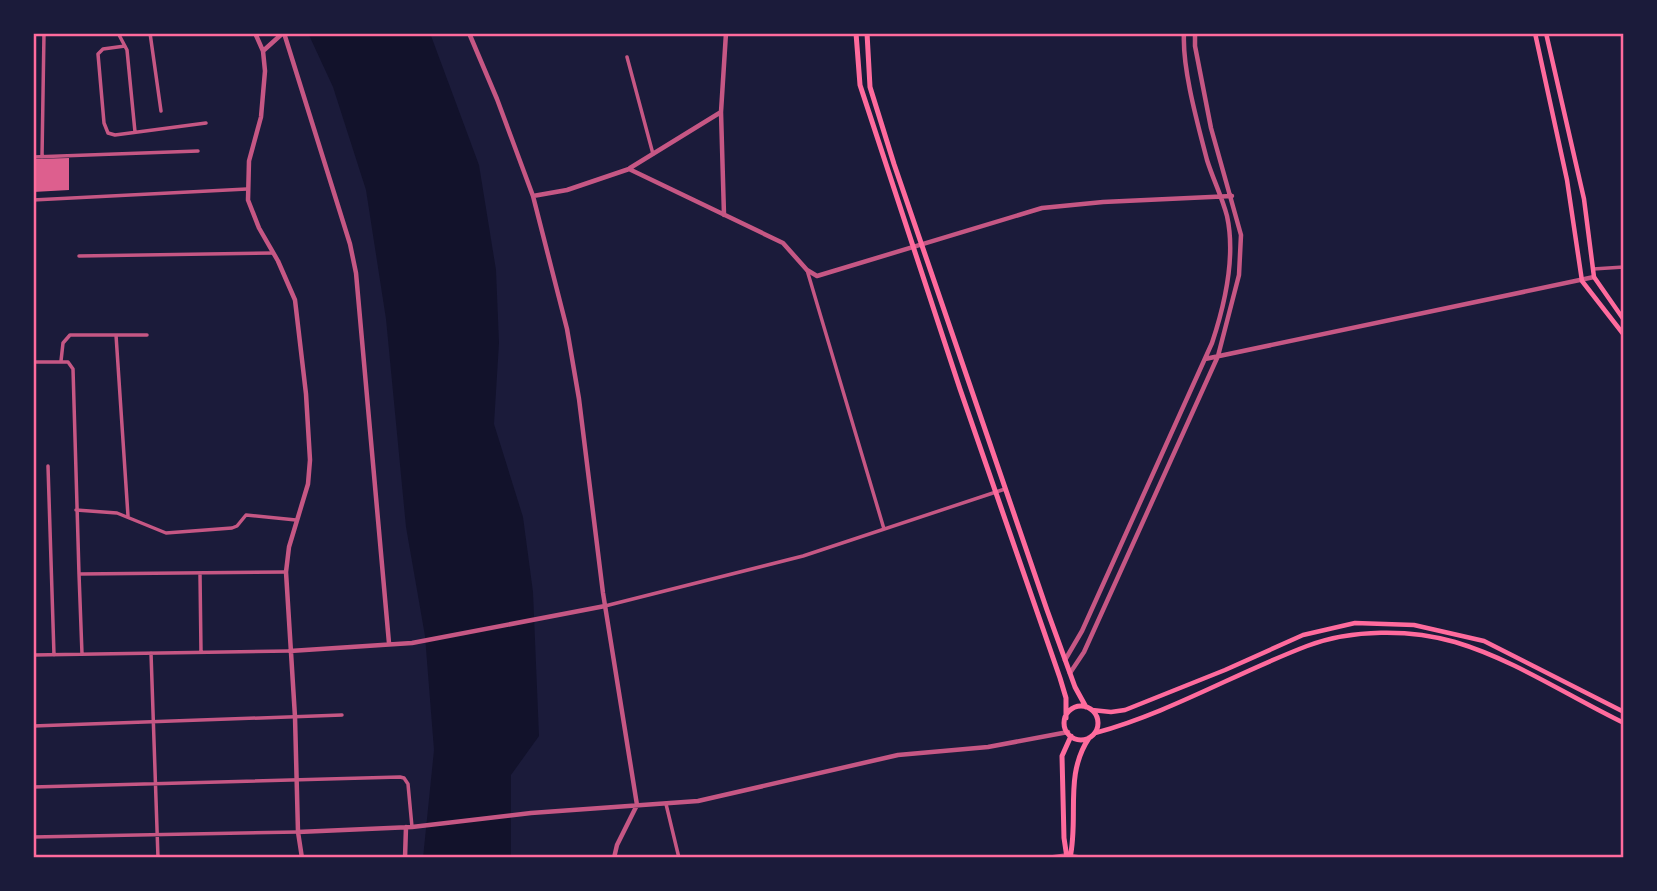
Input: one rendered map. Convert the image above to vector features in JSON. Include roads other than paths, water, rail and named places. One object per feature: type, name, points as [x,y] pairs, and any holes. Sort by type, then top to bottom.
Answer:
[{"type":"main road","points":[[856,33],[860,85],[995,492],[1060,678],[1066,698],[1065,724],[1069,734],[1078,740],[1089,738]]},
{"type":"main road","points":[[867,33],[870,87],[1047,610],[1070,673],[1098,721],[1095,733]]},
{"type":"main road","points":[[1535,33],[1567,180],[1582,281],[1624,335]]},
{"type":"main road","points":[[1546,33],[1584,199],[1594,277],[1624,320]]},
{"type":"main road","points":[[1066,718],[1074,708],[1111,712],[1125,710],[1303,635],[1352,623],[1414,625],[1480,640],[1624,712]]},
{"type":"main road","points":[[1069,857],[1074,836],[1074,777],[1079,756],[1089,738],[1095,733],[1130,723],[1309,645],[1344,637],[1413,634],[1453,642],[1495,657],[1624,723]]},
{"type":"main road","points":[[1495,657],[1499,648]]},
{"type":"main road","points":[[1069,734],[1062,756],[1069,857]]},
{"type":"street","points":[[42,157],[44,33]]},
{"type":"street","points":[[118,33],[125,46],[135,132]]},
{"type":"street","points":[[150,33],[161,111]]},
{"type":"street","points":[[255,33],[263,51],[265,71],[261,117],[249,161],[247,189],[253,215],[295,300],[306,383],[310,460],[307,484],[289,547],[286,572],[295,716],[298,832],[302,858]]},
{"type":"street","points":[[263,51],[284,33],[350,244],[356,273],[389,643]]},
{"type":"street","points":[[469,33],[533,197],[567,329],[579,399],[605,606],[638,804],[614,858]]},
{"type":"street","points":[[724,216],[721,112],[726,33]]},
{"type":"street","points":[[1065,660],[1082,631],[1205,359],[1219,322],[1230,260],[1227,217],[1208,160],[1195,105],[1185,59],[1184,33]]},
{"type":"street","points":[[1070,673],[1084,652],[1218,356],[1231,311],[1242,254],[1241,235],[1232,195],[1211,128],[1196,57],[1195,33]]},
{"type":"street","points":[[125,46],[107,48],[98,54],[104,123],[110,134],[205,123]]},
{"type":"street","points":[[627,57],[653,154]]},
{"type":"street","points":[[533,197],[567,190],[629,169],[721,112]]},
{"type":"street","points":[[33,157],[198,151]]},
{"type":"street","points":[[629,169],[783,243],[811,274],[820,276],[1042,208],[1232,195]]},
{"type":"street","points":[[33,200],[247,189]]},
{"type":"street","points":[[79,256],[273,253]]},
{"type":"street","points":[[1592,269],[1624,267]]},
{"type":"street","points":[[807,270],[884,529]]},
{"type":"street","points":[[1205,359],[1559,282],[1582,281],[1594,277]]},
{"type":"street","points":[[61,361],[62,342],[70,335],[147,335]]},
{"type":"street","points":[[116,335],[128,516]]},
{"type":"street","points":[[33,362],[61,361],[71,365],[74,375],[82,654]]},
{"type":"street","points":[[1159,457],[1170,463]]},
{"type":"street","points":[[48,466],[54,655]]},
{"type":"street","points":[[33,655],[290,651],[412,643],[605,606],[803,556],[1005,489]]},
{"type":"street","points":[[76,510],[117,513],[166,533],[233,528],[246,515],[296,520]]},
{"type":"street","points":[[79,574],[286,572]]},
{"type":"street","points":[[200,574],[201,652]]},
{"type":"street","points":[[151,653],[158,858]]},
{"type":"street","points":[[33,726],[342,715]]},
{"type":"street","points":[[33,837],[412,827],[531,813],[666,804],[719,797],[898,755],[988,747],[1069,734]]},
{"type":"street","points":[[33,787],[404,778],[408,784],[412,827]]},
{"type":"street","points":[[666,804],[678,858]]},
{"type":"street","points":[[405,858],[406,827]]},
{"type":"street","points":[[958,858],[964,858]]},
{"type":"street","points":[[1044,858],[1087,858]]}]
